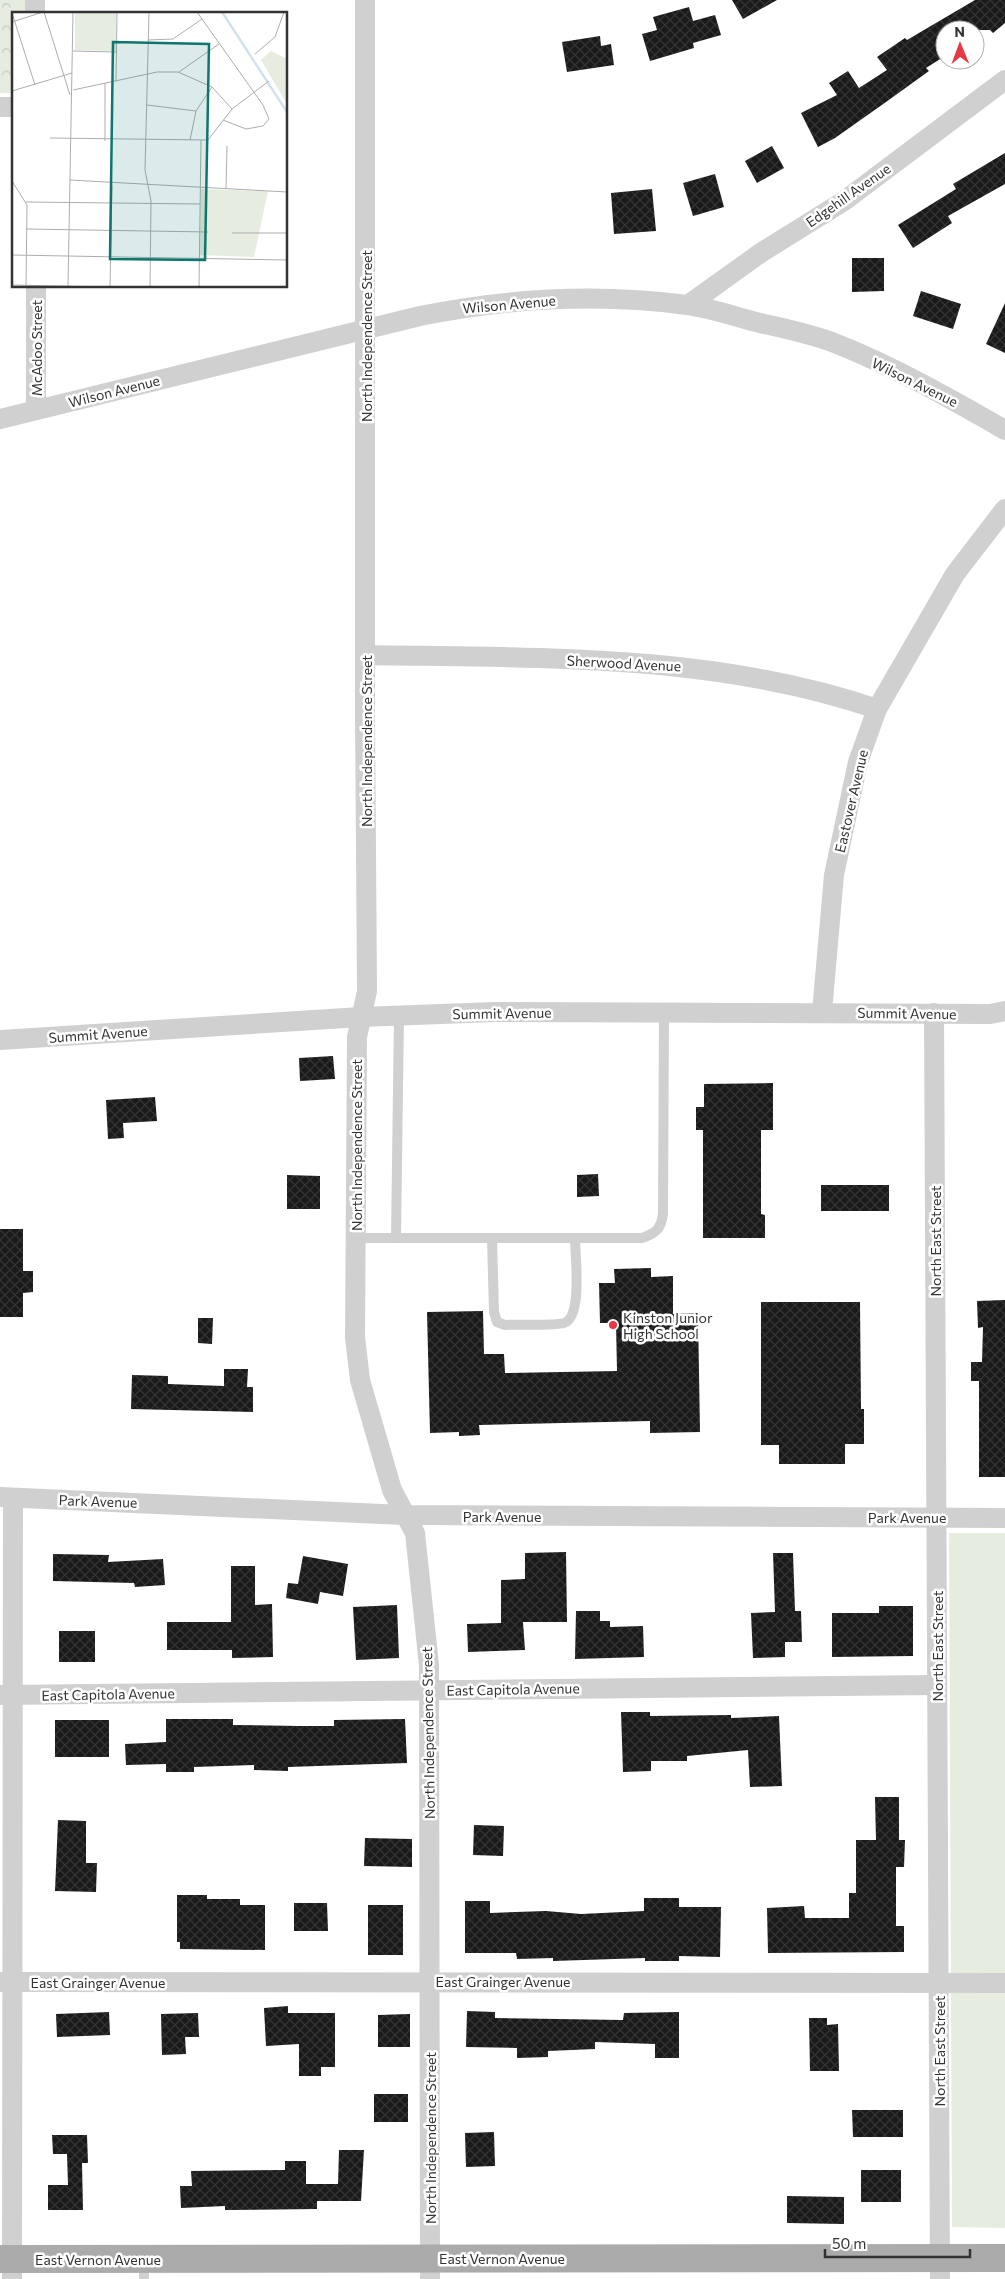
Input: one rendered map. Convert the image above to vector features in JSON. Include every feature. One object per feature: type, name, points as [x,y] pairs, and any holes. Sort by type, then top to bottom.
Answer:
[{"type":"main road","name":"East Vernon Avenue","points":[[8,2266],[144,2269],[940,2269],[1005,2258]]},
{"type":"street","name":"North Independence Street","points":[[365,0],[367,991],[357,1037],[355,1337],[360,1380],[392,1490],[415,1533],[429,1665],[430,2268]]},
{"type":"street","name":"Edgehill Avenue","points":[[688,305],[762,252],[844,201],[1005,80]]},
{"type":"street","name":"McAdoo Street","points":[[36,288],[36,410]]},
{"type":"street","name":"Wilson Avenue","points":[[0,419],[463,308],[530,299],[619,299],[688,305],[810,334],[941,393],[1005,430]]},
{"type":"street","name":"Eastover Avenue","points":[[822,1012],[834,875],[858,762],[877,709],[955,574],[1005,509]]},
{"type":"street","name":"Sherwood Avenue","points":[[366,655],[498,658],[686,667],[754,678],[845,698],[877,709]]},
{"type":"street","name":"Summit Avenue","points":[[0,1040],[361,1017],[495,1012],[990,1014],[1005,1011]]},
{"type":"street","name":"North East Street","points":[[934,1014],[940,2269]]},
{"type":"street","name":"Park Avenue","points":[[7,1497],[404,1515],[1005,1518]]},
{"type":"street","points":[[7,1497],[6,1982],[8,2266]]},
{"type":"street","name":"East Capitola Avenue","points":[[6,1695],[937,1684]]},
{"type":"street","name":"East Grainger Avenue","points":[[6,1982],[1005,1983]]},
{"type":"lane","points":[[356,1238],[642,1238],[656,1233],[662,1224],[664,1012]]},
{"type":"lane","points":[[396,1238],[399,1015]]},
{"type":"lane","points":[[492,1238],[494,1312],[497,1322],[505,1325],[564,1323],[574,1314],[576,1301],[575,1238]]},
{"type":"green space","points":[[0,0],[27,0],[27,12],[12,12],[12,93],[0,93]]},
{"type":"green space","points":[[949,1533],[1005,1533],[1005,2228],[952,2227]]},
{"type":"building","points":[[732,0],[777,0],[743,19]]},
{"type":"building","points":[[975,0],[1005,0],[1005,23],[993,33],[990,30],[985,30],[985,20],[941,20]]},
{"type":"building","points":[[689,7],[693,21],[715,15],[721,35],[693,43],[694,48],[650,61],[642,34],[657,30],[653,17]]},
{"type":"building","points":[[935,24],[935,62],[926,68],[929,71],[835,138],[818,147],[801,113],[837,95],[829,83],[848,71],[859,88],[887,70],[877,57],[905,38],[907,40]]},
{"type":"building","points":[[600,36],[601,46],[611,44],[614,65],[567,72],[562,42]]},
{"type":"building","points":[[772,146],[784,168],[757,183],[745,161]]},
{"type":"building","points":[[1005,153],[1005,184],[948,216],[952,223],[913,248],[898,225],[956,189],[953,184]]},
{"type":"building","points":[[715,174],[724,207],[693,216],[683,183]]},
{"type":"building","points":[[652,189],[656,231],[614,234],[611,193]]},
{"type":"building","points":[[852,258],[884,258],[884,291],[852,292]]},
{"type":"building","points":[[921,291],[961,304],[953,329],[913,316]]},
{"type":"building","points":[[1005,303],[1005,353],[986,344]]},
{"type":"building","points":[[333,1056],[335,1079],[300,1081],[299,1058]]},
{"type":"building","points":[[773,1083],[773,1130],[761,1130],[761,1214],[765,1215],[765,1238],[703,1238],[703,1130],[696,1130],[696,1107],[704,1107],[704,1084]]},
{"type":"building","points":[[155,1097],[157,1121],[123,1123],[124,1138],[108,1139],[106,1100]]},
{"type":"building","points":[[598,1174],[599,1196],[577,1197],[577,1175]]},
{"type":"building","points":[[287,1175],[320,1176],[320,1209],[287,1209]]},
{"type":"building","points":[[821,1185],[889,1185],[889,1211],[821,1211]]},
{"type":"building","points":[[0,1229],[23,1229],[23,1271],[33,1271],[33,1292],[23,1293],[23,1317],[0,1317]]},
{"type":"building","points":[[651,1268],[651,1277],[673,1276],[673,1314],[698,1313],[700,1432],[650,1433],[650,1421],[479,1425],[480,1435],[459,1436],[459,1432],[430,1433],[427,1312],[483,1311],[484,1354],[504,1354],[505,1373],[617,1371],[616,1323],[600,1323],[599,1283],[615,1283],[614,1269]]},
{"type":"building","points":[[1005,1300],[1005,1477],[979,1477],[979,1381],[971,1381],[971,1362],[982,1362],[983,1327],[978,1328],[977,1301]]},
{"type":"building","points":[[761,1302],[860,1302],[861,1409],[864,1409],[864,1444],[845,1444],[845,1464],[779,1464],[779,1445],[761,1445]]},
{"type":"building","points":[[198,1318],[213,1318],[212,1344],[198,1343]]},
{"type":"building","points":[[224,1369],[248,1369],[247,1387],[253,1387],[253,1412],[131,1409],[132,1375],[168,1376],[168,1384],[224,1386]]},
{"type":"building","points":[[566,1552],[567,1622],[523,1622],[525,1650],[468,1652],[467,1624],[501,1623],[501,1580],[525,1579],[525,1553]]},
{"type":"building","points":[[773,1553],[793,1553],[795,1611],[801,1611],[802,1642],[785,1642],[785,1657],[753,1658],[751,1613],[775,1612]]},
{"type":"building","points":[[53,1554],[109,1555],[108,1562],[163,1559],[165,1585],[135,1587],[134,1583],[53,1581]]},
{"type":"building","points":[[303,1556],[348,1564],[343,1596],[320,1592],[318,1604],[286,1598],[288,1583],[298,1584]]},
{"type":"building","points":[[231,1566],[255,1566],[255,1605],[272,1604],[273,1657],[232,1658],[232,1650],[167,1650],[167,1622],[231,1622]]},
{"type":"building","points":[[397,1605],[399,1658],[356,1660],[353,1607]]},
{"type":"building","points":[[879,1606],[913,1606],[913,1656],[832,1657],[832,1613],[879,1613]]},
{"type":"building","points":[[576,1611],[600,1611],[600,1621],[610,1621],[610,1627],[643,1626],[644,1657],[575,1659]]},
{"type":"building","points":[[59,1631],[95,1631],[95,1662],[59,1662]]},
{"type":"building","points":[[621,1712],[650,1712],[650,1716],[731,1715],[731,1718],[779,1716],[782,1786],[750,1787],[748,1750],[687,1756],[687,1761],[651,1761],[651,1771],[623,1772]]},
{"type":"building","points":[[166,1719],[233,1719],[233,1725],[334,1726],[334,1720],[405,1719],[407,1763],[288,1767],[288,1771],[254,1770],[254,1765],[194,1767],[194,1772],[166,1772],[166,1764],[126,1765],[125,1744],[166,1742]]},
{"type":"building","points":[[55,1720],[109,1720],[109,1757],[55,1757]]},
{"type":"building","points":[[875,1797],[899,1797],[899,1840],[905,1840],[904,1867],[896,1867],[896,1926],[904,1926],[904,1952],[768,1953],[767,1908],[804,1906],[805,1918],[849,1918],[849,1893],[856,1893],[856,1840],[876,1840]]},
{"type":"building","points":[[58,1820],[86,1821],[86,1863],[97,1863],[96,1892],[55,1891]]},
{"type":"building","points":[[474,1825],[504,1826],[503,1856],[473,1855]]},
{"type":"building","points":[[365,1838],[412,1839],[412,1867],[364,1866]]},
{"type":"building","points":[[177,1895],[207,1895],[207,1899],[240,1899],[240,1905],[265,1905],[265,1950],[180,1949],[180,1942],[177,1942]]},
{"type":"building","points":[[644,1898],[679,1898],[679,1907],[721,1907],[720,1957],[679,1956],[679,1961],[645,1961],[645,1958],[553,1961],[553,1958],[517,1959],[516,1953],[465,1953],[465,1901],[490,1901],[490,1913],[546,1911],[581,1914],[644,1911]]},
{"type":"building","points":[[294,1903],[327,1903],[328,1931],[294,1931]]},
{"type":"building","points":[[368,1905],[403,1905],[403,1955],[368,1955]]},
{"type":"building","points":[[288,2006],[288,2013],[335,2013],[335,2067],[321,2067],[321,2076],[299,2076],[299,2044],[266,2046],[264,2008]]},
{"type":"building","points":[[467,2011],[495,2012],[495,2018],[623,2020],[624,2013],[679,2012],[679,2058],[655,2058],[655,2044],[595,2042],[595,2049],[548,2051],[548,2057],[517,2058],[517,2048],[466,2047]]},
{"type":"building","points":[[109,2012],[110,2035],[57,2037],[56,2014]]},
{"type":"building","points":[[198,2013],[199,2037],[185,2037],[186,2054],[162,2055],[161,2014]]},
{"type":"building","points":[[410,2014],[410,2047],[378,2047],[378,2015]]},
{"type":"building","points":[[809,2018],[827,2018],[827,2025],[838,2024],[839,2071],[810,2071]]},
{"type":"building","points":[[374,2094],[408,2094],[408,2122],[374,2122]]},
{"type":"building","points":[[852,2110],[903,2110],[903,2137],[853,2137]]},
{"type":"building","points":[[494,2132],[495,2166],[466,2167],[465,2133]]},
{"type":"building","points":[[52,2135],[87,2135],[88,2163],[82,2163],[83,2210],[48,2210],[48,2185],[68,2185],[67,2154],[53,2154]]},
{"type":"building","points":[[339,2150],[364,2150],[361,2201],[317,2201],[317,2209],[225,2210],[225,2206],[181,2208],[180,2186],[192,2186],[191,2171],[285,2170],[285,2161],[306,2161],[306,2184],[338,2184]]},
{"type":"building","points":[[861,2170],[901,2170],[901,2202],[861,2202]]},
{"type":"building","points":[[787,2196],[844,2197],[844,2224],[787,2223]]},
{"type":"place","name":"Kinston Junior High School","points":[[613,1325]]}]
